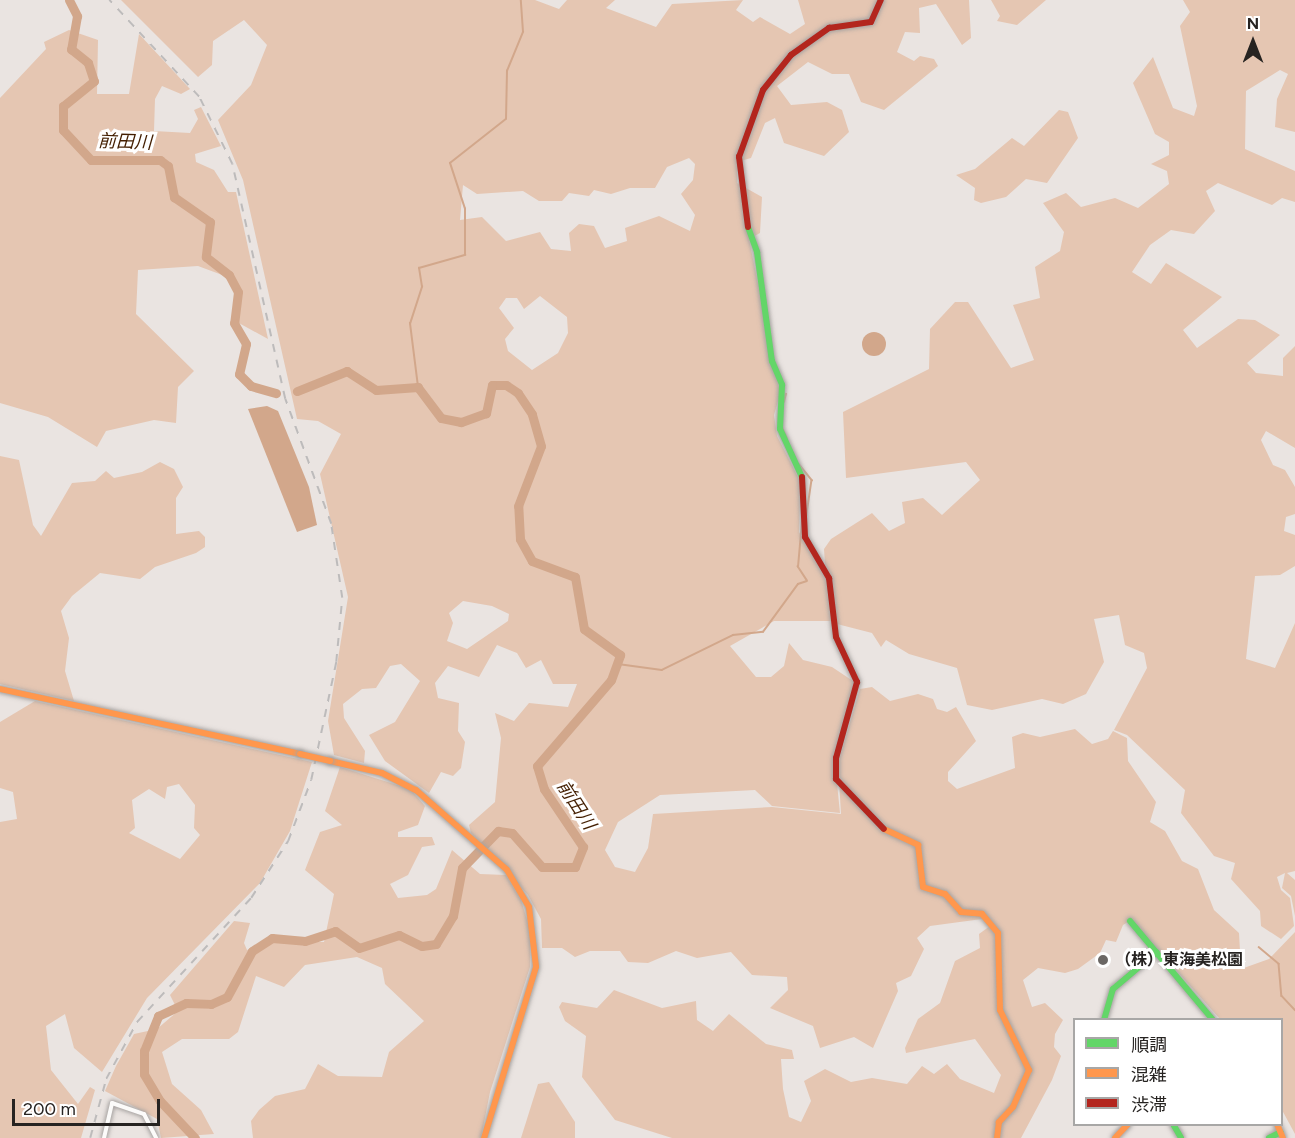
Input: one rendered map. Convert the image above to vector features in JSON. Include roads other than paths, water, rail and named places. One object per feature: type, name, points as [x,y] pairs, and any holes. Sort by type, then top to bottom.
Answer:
[{"type":"main road","points":[[881,0],[871,21],[829,28],[791,55],[763,90],[741,150],[741,197],[782,385],[777,418],[805,484],[805,537],[829,578],[836,637],[857,685],[836,758],[836,779],[876,825],[918,845],[923,887],[945,894],[961,912],[982,914],[998,933],[1000,1010],[1029,1070],[1013,1107],[999,1122],[997,1138]]},
{"type":"main road","points":[[0,689],[300,754],[404,782],[492,856],[525,897],[537,951],[484,1138]]},
{"type":"main road","points":[[1130,921],[1211,1018]]},
{"type":"main road","points":[[1105,1018],[1113,989],[1157,952]]},
{"type":"main road","points":[[1115,1138],[1127,1126]]},
{"type":"main road","points":[[1269,1138],[1282,1135],[1288,1138]]},
{"type":"street","points":[[104,1138],[112,1103],[144,1114],[156,1138]]},
{"type":"waterway","name":"前田川","points":[[69,0],[77,16],[71,49],[88,63],[94,81],[63,106],[63,130],[91,160],[160,160],[168,166],[174,197],[210,222],[206,257],[229,275],[238,292],[234,323],[246,344],[239,374],[251,386],[276,393]]},
{"type":"waterway","points":[[418,387],[410,324],[422,287],[419,268],[465,255],[465,209],[450,163],[506,119],[507,71],[523,32],[521,0]]},
{"type":"waterway","name":"前田川","points":[[195,1138],[160,1101],[144,1074],[144,1051],[158,1016],[186,1003],[211,1004],[227,997],[252,951],[272,938],[305,941],[335,931],[359,948],[399,935],[422,946],[436,944],[453,916],[462,868],[498,831],[512,833],[542,867],[575,867],[583,847],[544,789],[537,766],[611,680],[620,655],[584,629],[575,577],[532,561],[520,539],[518,506],[541,446],[532,414],[518,393],[506,385],[492,385],[486,413],[461,422],[441,418],[418,387],[376,390],[347,371],[297,391]]},
{"type":"waterway","points":[[784,402],[786,394]]},
{"type":"waterway","points":[[782,426],[787,438]]},
{"type":"waterway","points":[[799,464],[812,480],[806,521]]},
{"type":"waterway","points":[[618,664],[662,670],[733,635],[763,632],[798,584],[807,581],[798,567],[802,522]]},
{"type":"waterway","points":[[1259,947],[1279,964],[1282,996],[1295,1010]]},
{"type":"railway","points":[[90,1138],[106,1079],[137,1022],[251,898],[288,841],[311,780],[336,662],[342,598],[331,524],[285,399],[232,164],[199,97],[109,0]]},
{"type":"place","name":"（株）東海美松園","points":[[1103,960]]}]
